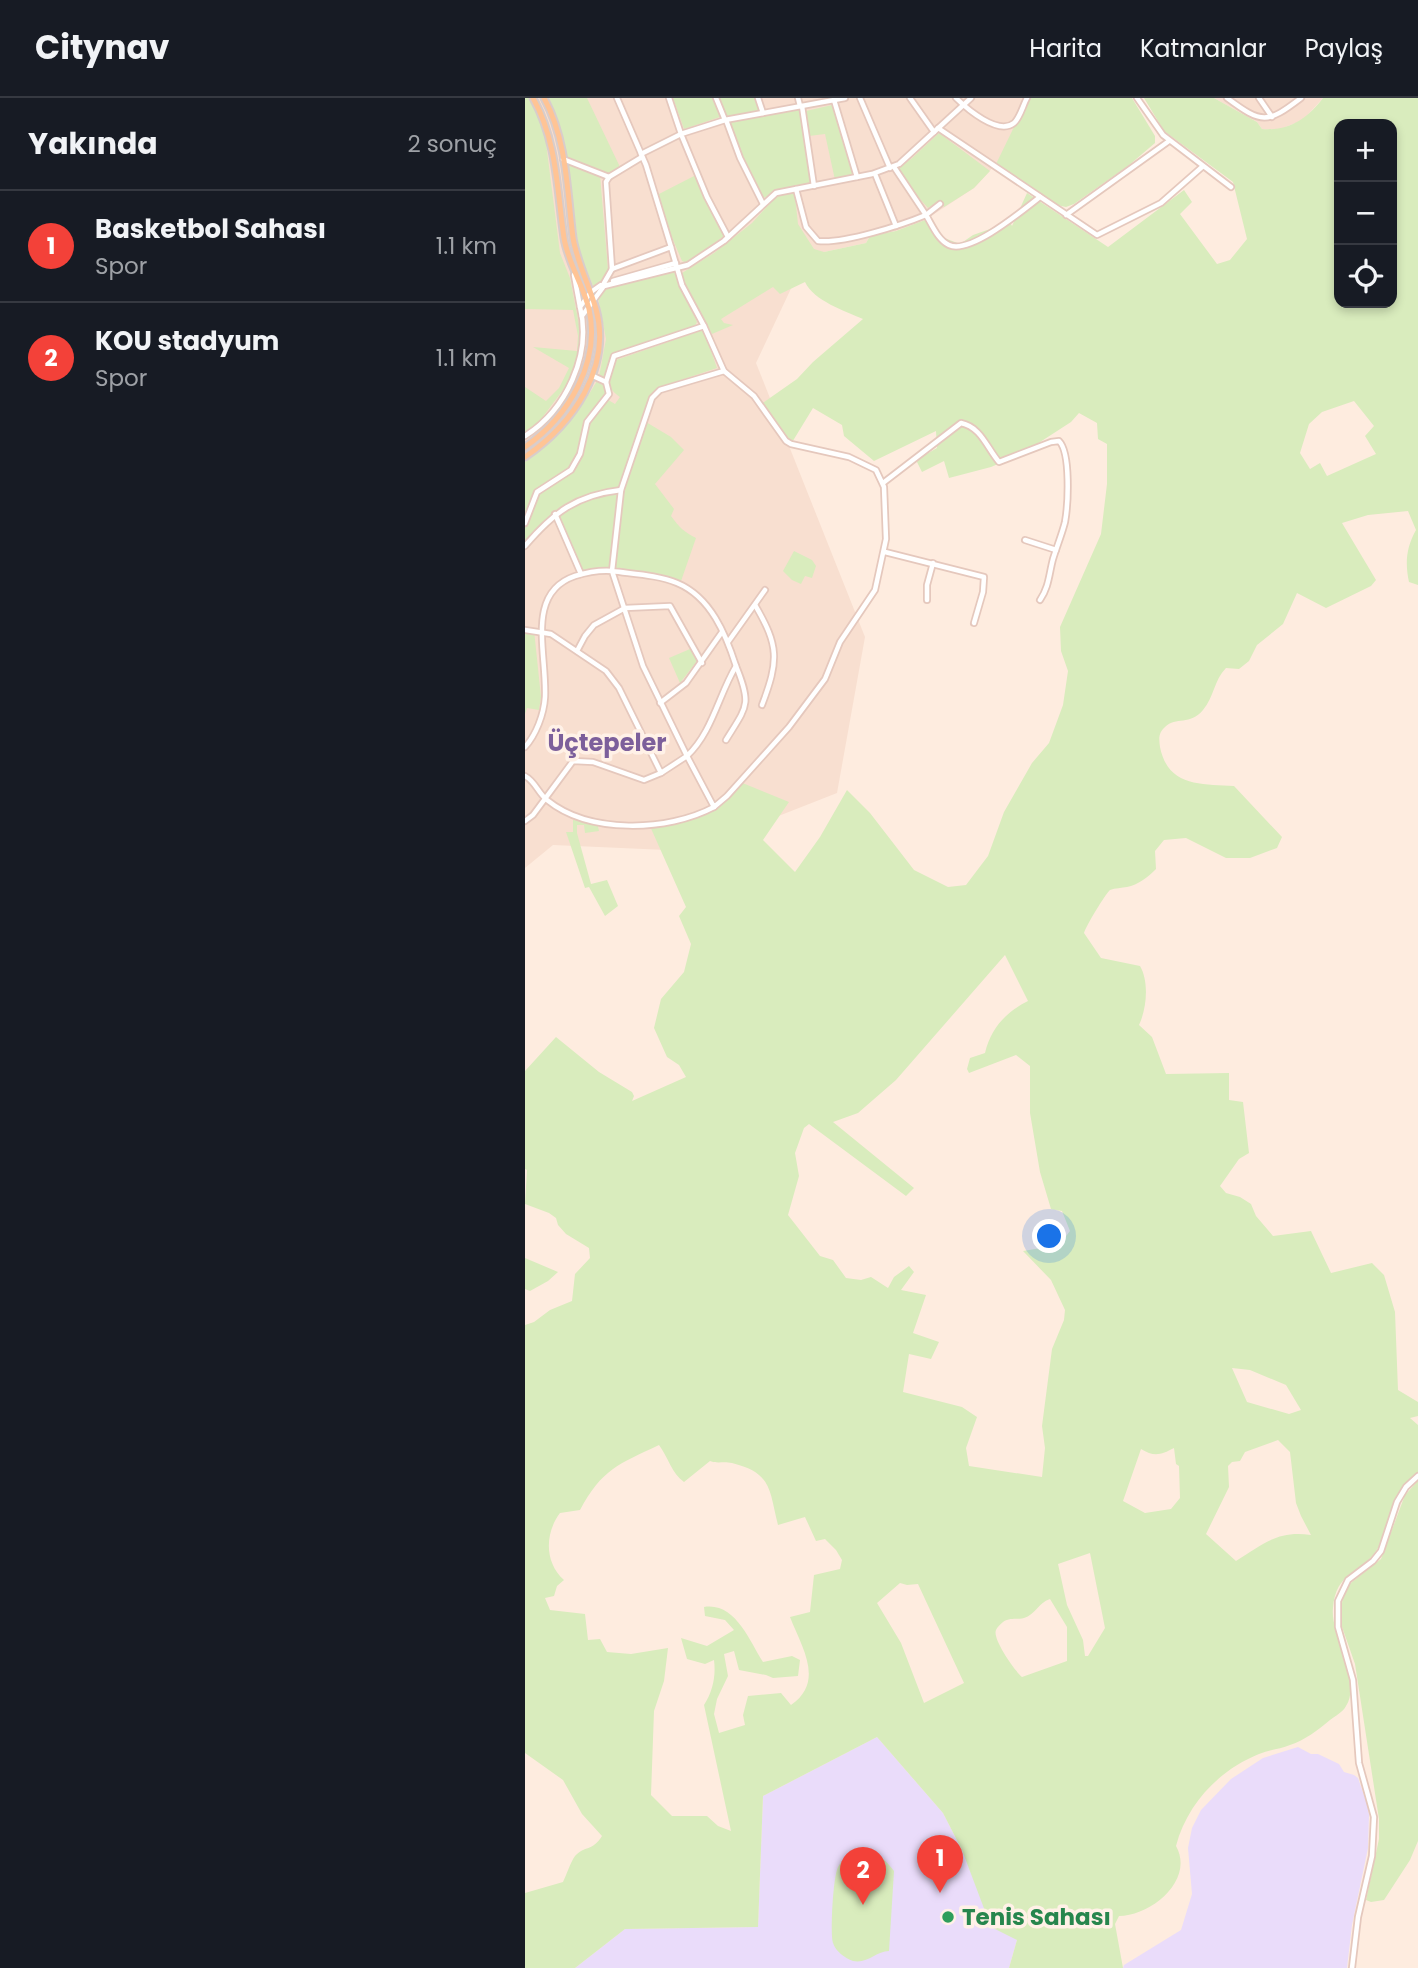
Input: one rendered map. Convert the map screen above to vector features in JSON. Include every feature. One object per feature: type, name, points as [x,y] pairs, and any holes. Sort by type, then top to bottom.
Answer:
[{"type":"main road","points":[[525,447],[543,433],[559,415],[581,380],[591,346],[587,303],[573,271],[565,242],[549,131],[533,98]]},
{"type":"main road","points":[[525,457],[559,428],[577,405],[593,376],[601,338],[591,292],[576,250],[558,130],[544,98]]},
{"type":"street","points":[[525,776],[545,799],[590,821],[641,825],[685,819],[714,807],[789,727],[825,679],[840,642],[875,590],[885,552],[883,483],[876,470],[849,457],[791,444],[754,396],[724,371],[682,285],[642,156],[617,98]]},
{"type":"street","points":[[669,98],[707,197],[728,237]]},
{"type":"street","points":[[716,98],[763,204]]},
{"type":"street","points":[[758,98],[762,113]]},
{"type":"street","points":[[798,98],[814,186]]},
{"type":"street","points":[[604,283],[612,269],[605,190],[609,177],[681,134],[725,120],[845,98]]},
{"type":"street","points":[[860,98],[892,167],[941,240],[952,247],[968,245],[1000,227],[1040,197]]},
{"type":"street","points":[[910,98],[936,130],[1092,233],[1102,234],[1161,203],[1202,167]]},
{"type":"street","points":[[956,98],[984,121],[1008,125],[1015,121],[1027,98]]},
{"type":"street","points":[[582,316],[591,292],[604,283],[676,265],[688,265],[728,237],[776,193],[875,174],[892,167],[904,160],[971,98]]},
{"type":"street","points":[[1137,98],[1169,141],[1231,187]]},
{"type":"street","points":[[1227,98],[1250,114],[1272,117],[1301,98]]},
{"type":"street","points":[[1259,98],[1272,117]]},
{"type":"street","points":[[834,100],[857,177]]},
{"type":"street","points":[[1066,215],[1169,141]]},
{"type":"street","points":[[563,159],[609,177]]},
{"type":"street","points":[[875,174],[896,226]]},
{"type":"street","points":[[796,189],[806,227],[818,241],[896,226],[926,215],[940,204]]},
{"type":"street","points":[[612,269],[671,247]]},
{"type":"street","points":[[580,307],[593,300],[604,286],[676,265]]},
{"type":"street","points":[[525,436],[538,427],[555,408],[575,375],[583,345],[582,316],[573,271]]},
{"type":"street","points":[[525,523],[537,492],[566,475],[577,461],[587,422],[609,394],[606,382],[614,356],[704,326]]},
{"type":"street","points":[[714,807],[660,703],[637,650],[612,570],[621,490],[655,394],[660,390],[724,371]]},
{"type":"street","points":[[593,376],[606,382]]},
{"type":"street","points":[[883,483],[961,423],[975,429],[999,462],[1059,441],[1064,447],[1066,518],[1049,585],[1040,600]]},
{"type":"street","points":[[525,546],[555,514],[577,501],[621,490]]},
{"type":"street","points":[[555,514],[581,574]]},
{"type":"street","points":[[1025,540],[1056,550]]},
{"type":"street","points":[[885,552],[984,577],[983,592],[974,623]]},
{"type":"street","points":[[927,600],[927,585],[933,563]]},
{"type":"street","points":[[525,747],[536,731],[545,697],[536,631],[539,604],[548,590],[563,579],[593,571],[612,570],[679,583],[708,607],[727,642],[745,689],[747,702],[726,740]]},
{"type":"street","points":[[727,642],[765,590]]},
{"type":"street","points":[[755,605],[771,634],[775,648],[773,674],[762,705]]},
{"type":"street","points":[[577,651],[594,625],[625,608],[670,606],[702,663]]},
{"type":"street","points":[[525,630],[551,634],[600,666],[612,678],[661,773]]},
{"type":"street","points":[[660,703],[686,683],[722,632]]},
{"type":"street","points":[[525,821],[533,815],[573,761],[593,762],[638,779],[649,779],[687,756],[718,708],[726,682],[736,666]]},
{"type":"street","points":[[1352,1968],[1357,1917],[1372,1856],[1374,1817],[1359,1763],[1353,1680],[1338,1627],[1338,1601],[1348,1580],[1373,1561],[1381,1551],[1397,1502],[1406,1487],[1418,1476]]},
{"type":"shaded area","points":[[525,98],[1117,98],[996,164],[974,188],[925,220],[896,231],[870,236],[866,243],[824,252],[803,263],[756,363],[865,637],[837,793],[689,851],[553,845],[525,868]]},
{"type":"shaded area","points":[[1214,98],[1323,98],[1303,120],[1278,130],[1262,129],[1257,122]]},
{"type":"shaded area","points":[[877,1737],[943,1813],[962,1850],[1017,1940],[1009,1968],[575,1968],[625,1929],[758,1927],[763,1796]]},
{"type":"shaded area","points":[[1298,1747],[1339,1764],[1344,1772],[1358,1778],[1367,1804],[1368,1848],[1352,1925],[1347,1968],[1123,1968],[1181,1930],[1192,1894],[1188,1848],[1192,1828],[1201,1810],[1231,1779],[1263,1758]]},
{"type":"green space","points":[[525,98],[530,98],[545,135],[560,253],[570,278],[581,335],[579,357],[569,382],[539,422],[525,433],[525,387],[546,401],[559,388],[569,368],[533,347],[577,351],[578,336],[573,310],[525,309]]},
{"type":"green space","points":[[549,98],[587,98],[620,167],[608,174],[566,156],[559,123]]},
{"type":"green space","points":[[673,98],[713,98],[720,117],[684,129]]},
{"type":"green space","points":[[718,98],[756,98],[760,109],[729,117]]},
{"type":"green space","points":[[1028,98],[1132,98],[1155,136],[1155,143],[1128,166],[1074,204],[1066,207],[1057,205],[996,164]]},
{"type":"green space","points":[[1144,98],[1214,98],[1257,122],[1262,129],[1272,129],[1289,126],[1304,118],[1323,98],[1418,98],[1418,585],[1409,582],[1408,575],[1408,549],[1416,530],[1408,511],[1368,515],[1342,523],[1376,580],[1371,586],[1326,608],[1297,593],[1283,624],[1257,645],[1249,661],[1239,669],[1226,668],[1203,710],[1193,718],[1169,724],[1159,736],[1164,760],[1170,770],[1188,781],[1234,786],[1282,837],[1277,848],[1250,858],[1226,858],[1186,838],[1164,840],[1155,851],[1156,869],[1135,884],[1110,890],[1084,933],[1101,958],[1140,966],[1145,979],[1146,995],[1139,1025],[1152,1037],[1166,1074],[1229,1073],[1229,1100],[1243,1102],[1249,1153],[1239,1159],[1220,1186],[1226,1193],[1251,1204],[1256,1216],[1273,1236],[1311,1231],[1331,1273],[1372,1263],[1384,1275],[1395,1312],[1398,1390],[1418,1402],[1418,1416],[1410,1418],[1418,1425],[1418,1472],[1401,1491],[1387,1531],[1376,1551],[1344,1580],[1335,1596],[1333,1619],[1348,1672],[1350,1696],[1343,1710],[1311,1734],[1296,1743],[1244,1761],[1207,1790],[1188,1816],[1181,1831],[1176,1846],[1180,1871],[1175,1883],[1156,1903],[1144,1910],[1119,1916],[1115,1924],[1123,1968],[1009,1968],[1017,1940],[991,1927],[962,1850],[943,1813],[877,1737],[763,1796],[758,1927],[625,1929],[575,1968],[525,1968],[525,1893],[563,1882],[575,1856],[595,1844],[602,1836],[582,1814],[563,1780],[525,1753],[525,1325],[572,1301],[575,1274],[590,1258],[589,1248],[566,1234],[556,1218],[525,1204],[525,1071],[556,1037],[599,1072],[632,1092],[632,1101],[686,1077],[679,1065],[667,1057],[654,1028],[661,999],[684,972],[691,944],[679,916],[686,907],[649,824],[685,819],[714,807],[740,782],[789,802],[763,840],[795,872],[820,837],[847,790],[870,813],[914,870],[948,887],[966,885],[988,856],[1004,812],[1032,763],[1049,743],[1063,705],[1068,671],[1061,651],[1060,627],[1101,534],[1107,484],[1107,444],[1098,439],[1097,423],[1079,413],[1071,422],[1037,444],[1037,447],[991,467],[949,478],[944,461],[922,472],[916,460],[937,448],[936,431],[874,461],[844,436],[842,425],[813,408],[791,444],[760,405],[797,379],[863,319],[815,295],[805,282],[780,294],[773,287],[721,319],[724,323],[733,325],[712,334],[684,283],[682,273],[714,253],[752,223],[781,194],[792,192],[795,196],[798,224],[814,249],[824,252],[866,243],[870,236],[896,231],[925,220],[934,234],[960,244],[973,235],[1010,222],[1012,226],[1027,193],[1108,247],[1184,190],[1192,202],[1180,214],[1217,264],[1230,260],[1247,239],[1233,182],[1164,131]],"holes":[[[1354,401],[1374,426],[1365,436],[1376,454],[1327,476],[1320,463],[1310,469],[1300,453],[1309,424],[1322,412]],[[1005,955],[1028,1001],[1013,1010],[1001,1022],[991,1036],[985,1053],[970,1058],[967,1069],[969,1073],[1016,1055],[1030,1066],[1030,1113],[1040,1172],[1051,1209],[1062,1211],[1070,1231],[1059,1245],[1023,1251],[1051,1280],[1065,1310],[1064,1320],[1052,1349],[1042,1426],[1045,1448],[1042,1477],[969,1466],[966,1448],[977,1417],[962,1407],[903,1392],[909,1354],[931,1359],[939,1342],[913,1333],[926,1295],[901,1290],[914,1272],[909,1266],[894,1277],[888,1288],[871,1277],[861,1280],[846,1278],[833,1260],[820,1256],[788,1215],[799,1176],[795,1153],[804,1128],[809,1124],[906,1196],[914,1188],[833,1122],[858,1113],[896,1080]],[[1232,1368],[1250,1370],[1286,1385],[1301,1410],[1289,1414],[1247,1402]],[[1278,1440],[1290,1452],[1296,1503],[1311,1535],[1289,1535],[1271,1540],[1236,1561],[1206,1534],[1229,1487],[1228,1466],[1232,1462],[1240,1461],[1245,1452]],[[659,1445],[673,1470],[684,1482],[710,1461],[732,1463],[755,1472],[767,1484],[778,1525],[805,1517],[816,1541],[825,1539],[842,1560],[840,1569],[814,1575],[810,1612],[790,1617],[805,1652],[809,1675],[801,1696],[791,1705],[781,1693],[748,1696],[743,1715],[745,1725],[719,1733],[714,1714],[717,1699],[728,1676],[724,1654],[734,1651],[739,1670],[773,1678],[798,1676],[800,1660],[792,1656],[763,1662],[740,1624],[733,1616],[715,1607],[704,1607],[705,1616],[725,1620],[734,1630],[707,1646],[681,1638],[687,1659],[705,1664],[714,1660],[713,1683],[704,1705],[731,1831],[718,1826],[707,1816],[672,1816],[651,1795],[654,1711],[664,1681],[668,1648],[631,1654],[607,1652],[600,1639],[588,1640],[585,1614],[550,1610],[545,1598],[554,1596],[557,1586],[564,1580],[553,1565],[549,1547],[551,1529],[560,1513],[580,1510],[604,1476],[633,1457]],[[1174,1448],[1176,1464],[1179,1466],[1180,1498],[1171,1509],[1145,1513],[1123,1501],[1141,1449],[1161,1454]],[[1090,1553],[1105,1628],[1088,1656],[1085,1656],[1083,1640],[1067,1605],[1058,1564]],[[900,1583],[918,1584],[964,1683],[924,1703],[901,1643],[877,1603]],[[1050,1599],[1067,1627],[1067,1661],[1022,1677],[997,1640],[996,1630],[1006,1620],[1028,1616]]]},
{"type":"green space","points":[[832,105],[853,171],[852,176],[835,180],[825,134],[809,136],[806,111]]},
{"type":"green space","points":[[800,109],[811,183],[779,189],[762,199],[742,160],[729,122]]},
{"type":"green space","points":[[939,133],[990,171],[974,188],[944,207],[939,201],[928,208],[910,188],[898,168]]},
{"type":"green space","points":[[568,163],[600,175],[608,269],[601,282],[593,286],[579,251]]},
{"type":"green space","points":[[696,175],[724,236],[687,263],[682,261],[657,195]]},
{"type":"green space","points":[[668,270],[674,272],[697,322],[695,326],[615,353],[611,356],[604,377],[599,377],[606,339],[598,297],[601,290]]},
{"type":"green space","points":[[704,331],[717,368],[657,388],[650,395],[641,419],[671,437],[684,450],[655,484],[674,509],[671,516],[674,520],[696,538],[680,584],[612,571],[581,574],[555,514],[525,546],[525,462],[565,426],[597,381],[605,387],[605,398],[615,404],[620,397],[611,388],[609,380],[616,360]]},
{"type":"green space","points":[[794,551],[812,560],[816,566],[812,578],[805,576],[801,584],[783,571]]},
{"type":"green space","points":[[525,630],[534,630],[541,697],[539,710],[527,708],[525,714]]},
{"type":"green space","points":[[690,649],[697,661],[680,683],[669,658]]},
{"type":"green space","points":[[573,820],[597,822],[599,831],[585,833],[584,825],[577,825],[577,833],[591,884],[607,880],[618,906],[605,916],[589,887],[585,888],[566,832],[573,832]]},
{"type":"green space","points":[[525,1258],[558,1272],[530,1291],[525,1289]]},
{"type":"green space","points":[[1418,1481],[1418,1841],[1410,1860],[1384,1900],[1371,1902],[1366,1900],[1379,1839],[1379,1819],[1355,1664],[1341,1624],[1343,1594],[1347,1586],[1381,1559],[1405,1495]]},
{"type":"green space","points":[[860,1852],[880,1857],[894,1871],[889,1951],[853,1961],[834,1946],[832,1917],[838,1867],[847,1858]]},
{"type":"place","name":"Basketbol Sahası","points":[[940,1893]]},
{"type":"place","name":"KOU stadyum","points":[[863,1905]]},
{"type":"place","name":"Tenis Sahası","points":[[948,1917]]},
{"type":"district","name":"Üçtepeler","points":[[607,742]]}]
